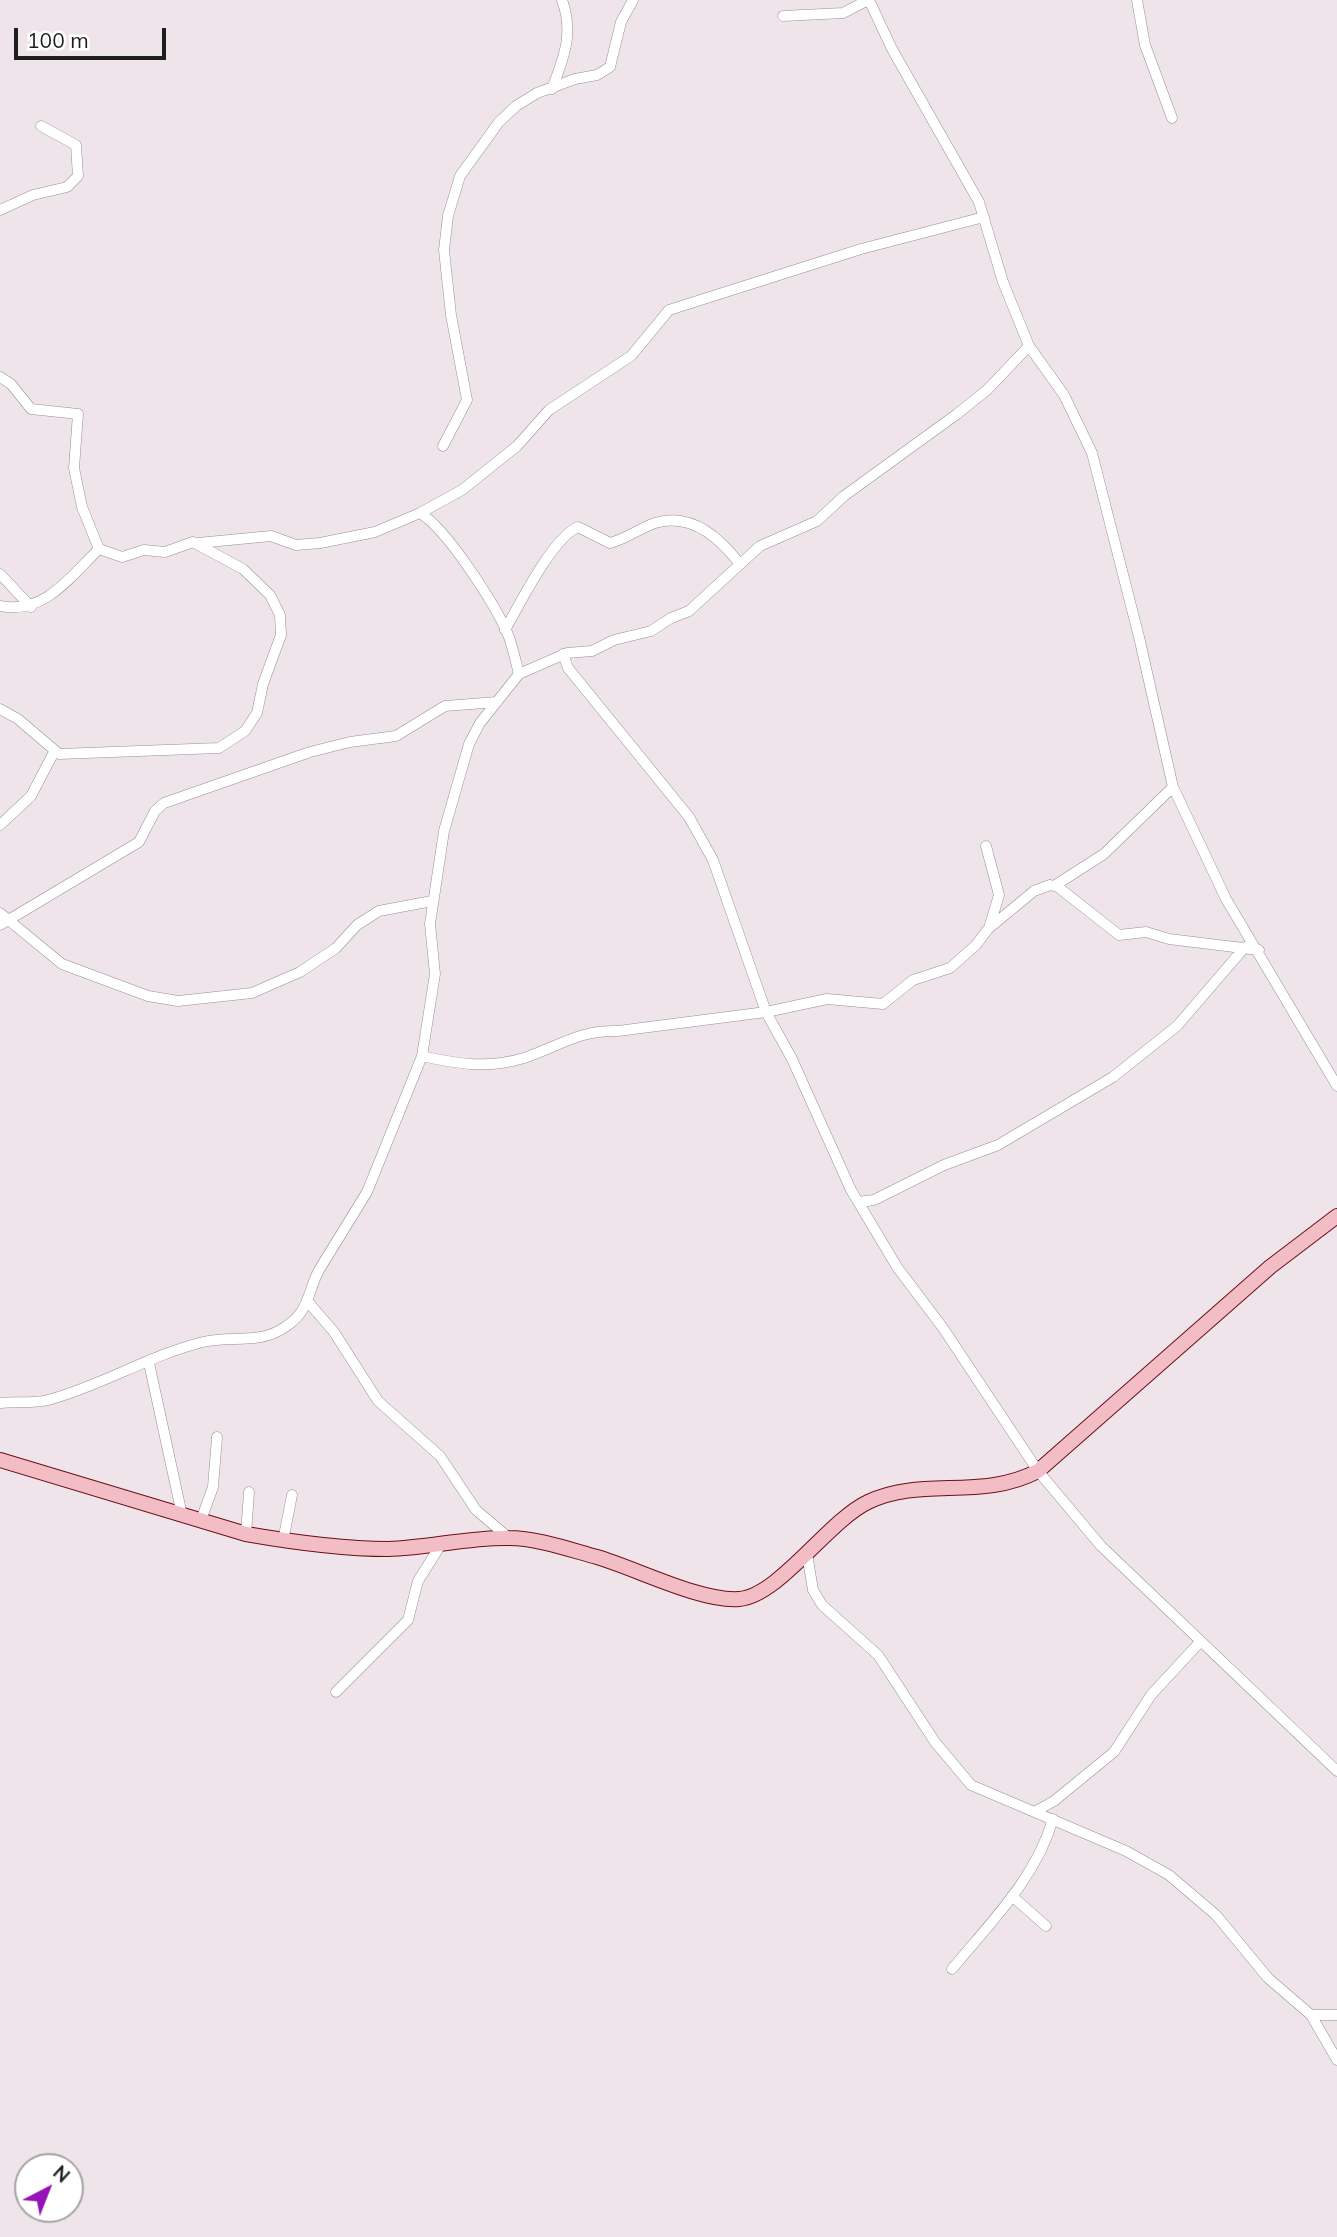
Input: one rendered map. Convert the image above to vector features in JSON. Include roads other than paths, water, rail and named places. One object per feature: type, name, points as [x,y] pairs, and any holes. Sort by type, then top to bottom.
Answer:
[{"type":"main road","points":[[2,1464],[246,1534],[282,1541],[376,1548],[440,1546],[509,1538],[596,1557],[701,1592],[741,1599],[758,1592],[807,1554],[835,1523],[870,1501],[911,1491],[995,1487],[1038,1471],[1270,1267],[1337,1216]]},
{"type":"street","points":[[552,89],[568,44],[570,30],[562,0]]},
{"type":"street","points":[[443,446],[467,400],[444,250],[456,186],[464,166],[509,111],[537,93],[575,79],[597,75],[610,67],[621,22],[633,0]]},
{"type":"street","points":[[783,16],[843,13],[869,0],[892,49],[924,101],[984,217],[1003,282],[1029,346],[1080,423],[1095,462],[1160,722],[1173,787],[1220,887],[1337,1086]]},
{"type":"street","points":[[1137,0],[1145,46],[1171,118]]},
{"type":"street","points":[[0,210],[33,195],[67,187],[78,176],[76,145],[41,126]]},
{"type":"street","points":[[0,377],[12,384],[31,409],[78,414],[74,468],[82,507],[99,549],[122,557],[144,550],[165,552],[189,541],[198,543],[271,536],[296,545],[320,543],[375,532],[421,513],[462,490],[517,446],[549,410],[631,356],[668,310],[861,249],[984,217]]},
{"type":"street","points":[[0,1403],[48,1400],[207,1341],[267,1338],[287,1326],[309,1303],[313,1282],[319,1270],[351,1221],[383,1158],[422,1056],[435,974],[430,934],[432,901],[444,831],[462,759],[480,723],[519,674],[563,654],[592,651],[614,640],[651,631],[671,618],[689,611],[739,563],[765,544],[817,521],[844,496],[987,390],[1029,346]]},
{"type":"street","points":[[421,513],[443,534],[505,629],[519,674]]},
{"type":"street","points":[[505,629],[537,573],[570,531],[578,527],[610,543],[654,524],[682,522],[710,533],[739,563]]},
{"type":"street","points":[[0,709],[29,727],[54,752],[118,754],[164,748],[219,748],[234,740],[255,720],[263,684],[279,645],[280,615],[270,595],[255,578],[227,559],[208,553],[198,543]]},
{"type":"street","points":[[0,606],[31,607],[53,594],[99,549]]},
{"type":"street","points":[[0,574],[31,607]]},
{"type":"street","points":[[563,654],[568,668],[620,729],[696,829],[713,860],[766,1012],[792,1059],[824,1133],[859,1202],[897,1267],[943,1328],[1038,1471],[1101,1546],[1337,1771]]},
{"type":"street","points":[[432,901],[379,911],[356,925],[336,948],[300,972],[252,993],[178,1001],[148,996],[62,964],[2,919],[139,842],[155,811],[164,803],[310,752],[350,742],[396,736],[445,706],[497,702]]},
{"type":"street","points":[[0,825],[31,796],[54,752]]},
{"type":"street","points":[[422,1056],[476,1067],[524,1058],[579,1034],[597,1031],[618,1031],[766,1012],[827,999],[883,1004],[913,980],[950,968],[976,945],[988,929],[1024,898],[1054,886],[1104,854],[1173,787]]},
{"type":"street","points":[[986,846],[999,895],[988,929]]},
{"type":"street","points":[[1050,886],[1058,887],[1119,935],[1154,933],[1169,939],[1259,950]]},
{"type":"street","points":[[859,1202],[874,1200],[944,1165],[998,1145],[1113,1077],[1177,1026],[1245,947]]},
{"type":"street","points":[[309,1303],[334,1332],[378,1401],[440,1456],[476,1510],[509,1538]]},
{"type":"street","points":[[149,1363],[182,1515]]},
{"type":"street","points":[[201,1521],[212,1492],[217,1437]]},
{"type":"street","points":[[246,1534],[249,1492]]},
{"type":"street","points":[[282,1541],[292,1495]]},
{"type":"street","points":[[336,1692],[408,1620],[418,1581],[440,1546]]},
{"type":"street","points":[[807,1554],[813,1590],[822,1605],[878,1656],[935,1742],[964,1779],[971,1785],[1126,1851],[1169,1875],[1216,1914],[1268,1978],[1311,2015],[1337,2060]]},
{"type":"street","points":[[1036,1811],[1054,1801],[1114,1752],[1151,1695],[1200,1642]]},
{"type":"street","points":[[952,1969],[1012,1896],[1044,1846],[1053,1819]]},
{"type":"street","points":[[1012,1896],[1046,1926]]},
{"type":"street","points":[[1311,2015],[1337,2015]]}]
